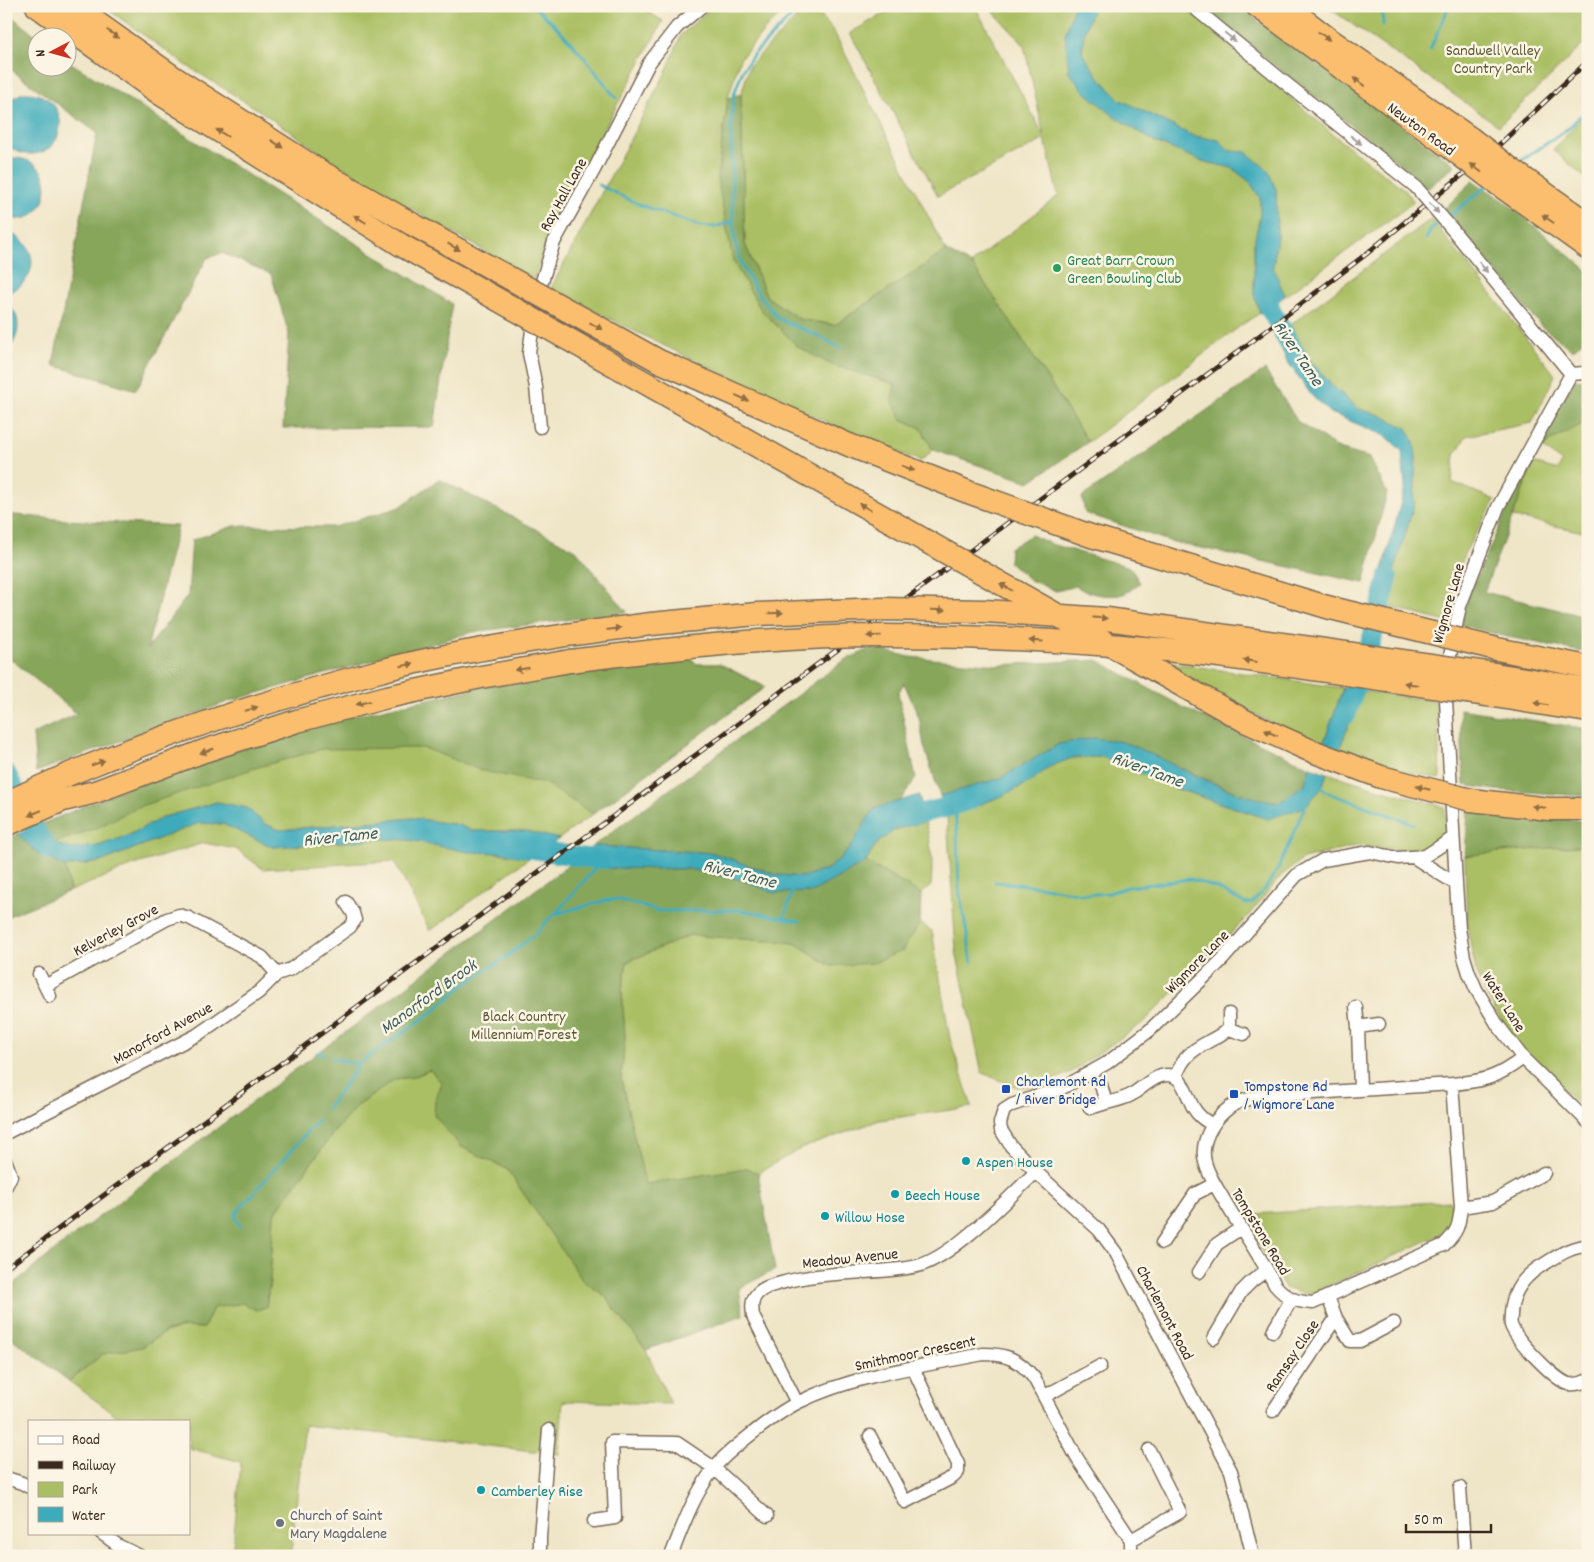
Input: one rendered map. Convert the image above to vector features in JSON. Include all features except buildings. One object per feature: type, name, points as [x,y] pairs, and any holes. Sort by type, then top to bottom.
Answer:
[{"type":"highway","points":[[37,6],[162,95],[401,245],[1245,721],[1307,749],[1381,777],[1471,800],[1549,808],[1588,809]]},
{"type":"highway","points":[[73,6],[173,77],[318,170],[412,224],[659,361],[858,449],[968,492],[1091,536],[1327,606],[1497,649],[1588,667]]},
{"type":"highway","name":"Newton Road","points":[[1257,6],[1462,145]]},
{"type":"highway","name":"Newton Road","points":[[1286,6],[1505,177],[1588,248]]},
{"type":"highway","name":"Newton Road","points":[[1505,177],[1588,224]]},
{"type":"highway","points":[[7,825],[58,791],[184,730],[284,698],[378,671],[472,651],[566,635],[651,624],[757,614],[883,609],[985,611],[1107,619],[1588,689]]},
{"type":"highway","points":[[6,803],[58,791],[95,792],[204,751],[297,721],[387,697],[481,676],[570,661],[759,640],[884,636],[987,638],[1118,646],[1203,654],[1588,711]]},
{"type":"street","name":"Ray Hall Lane","points":[[540,427],[536,387],[529,353],[536,301],[554,242],[596,168],[649,63],[677,27],[702,6]]},
{"type":"street","points":[[1192,6],[1416,187],[1571,374],[1584,373],[1588,375]]},
{"type":"street","name":"Wigmore Lane","points":[[1001,1116],[1004,1110],[1012,1105],[1064,1087],[1108,1063],[1150,1030],[1222,960],[1297,876],[1323,860],[1370,852],[1398,858],[1415,858],[1433,852],[1453,838],[1446,681],[1460,606],[1498,507],[1571,374]]},
{"type":"street","name":"Water Lane","points":[[1453,838],[1459,929],[1464,957],[1476,989],[1497,1024],[1523,1058],[1588,1122]]},
{"type":"street","name":"Wigmore Lane","points":[[1415,858],[1456,884]]},
{"type":"street","name":"Manorford Avenue","points":[[6,1134],[197,1035],[259,992],[277,974],[291,969],[350,927],[355,920],[353,912],[346,902]]},
{"type":"street","name":"Kelverley Grove","points":[[45,986],[167,919],[179,915],[189,918],[262,958],[277,974]]},
{"type":"street","points":[[1356,1007],[1360,1090]]},
{"type":"street","points":[[1229,1014],[1229,1030]]},
{"type":"street","points":[[1358,1027],[1379,1024]]},
{"type":"street","points":[[1229,1030],[1244,1034]]},
{"type":"street","points":[[1176,1076],[1180,1064],[1185,1057],[1229,1030]]},
{"type":"street","name":"Tompstone Road","points":[[1291,1300],[1275,1285],[1214,1184],[1205,1163],[1203,1149],[1205,1138],[1213,1125],[1226,1111],[1237,1103],[1267,1096],[1481,1081],[1497,1075],[1523,1058]]},
{"type":"street","points":[[1090,1108],[1128,1096],[1160,1076],[1176,1076],[1186,1088],[1192,1106],[1198,1114],[1213,1125]]},
{"type":"street","points":[[1273,1331],[1291,1300],[1314,1303],[1444,1244],[1455,1234],[1459,1225],[1461,1207],[1452,1084]]},
{"type":"street","points":[[1101,1085],[1106,1103]]},
{"type":"street","name":"Charlemont Road","points":[[1001,1116],[1002,1130],[1011,1146],[1036,1172],[1099,1230],[1116,1253],[1231,1472],[1252,1556]]},
{"type":"street","points":[[6,1162],[11,1176],[6,1186]]},
{"type":"street","name":"Meadow Avenue","points":[[797,1403],[753,1316],[753,1302],[756,1295],[766,1288],[795,1279],[889,1271],[922,1264],[943,1253],[970,1233],[1036,1172]]},
{"type":"street","points":[[1461,1207],[1493,1202],[1544,1173]]},
{"type":"street","points":[[1162,1242],[1195,1194],[1214,1184]]},
{"type":"street","points":[[1199,1272],[1218,1244],[1241,1228]]},
{"type":"street","points":[[1588,1246],[1573,1248],[1563,1252],[1537,1267],[1526,1277],[1518,1287],[1512,1301],[1511,1326],[1518,1338],[1560,1381],[1572,1385],[1588,1380]]},
{"type":"street","points":[[1214,1338],[1241,1292],[1267,1270]]},
{"type":"street","points":[[1328,1297],[1336,1318],[1350,1341],[1360,1341],[1394,1323]]},
{"type":"street","name":"Ramsay Close","points":[[1274,1411],[1336,1318]]},
{"type":"street","name":"Smithmoor Crescent","points":[[671,1556],[693,1500],[714,1468],[726,1455],[758,1429],[797,1403],[821,1392],[861,1379],[983,1354],[997,1354],[1009,1357],[1026,1367],[1044,1396],[1077,1458],[1131,1540]]},
{"type":"street","points":[[1044,1396],[1100,1366]]},
{"type":"street","points":[[870,1436],[905,1502],[953,1477],[958,1472],[958,1464],[914,1368]]},
{"type":"street","points":[[540,1556],[549,1430]]},
{"type":"street","points":[[594,1521],[615,1518],[612,1442],[677,1443],[714,1468],[767,1516]]},
{"type":"street","points":[[1131,1556],[1131,1540],[1180,1512],[1149,1450]]},
{"type":"street","points":[[6,1478],[28,1486]]},
{"type":"street","points":[[1460,1488],[1465,1556]]},
{"type":"street","points":[[102,1534],[119,1546],[140,1556]]},
{"type":"green space","points":[[103,6],[637,6],[663,21],[553,223],[534,279],[420,214],[338,164],[257,109],[186,65]]},
{"type":"green space","points":[[713,6],[790,6],[770,24],[740,59],[728,98],[717,178],[761,310],[877,378],[896,385],[901,419],[921,428],[933,450],[921,461],[806,413],[620,324],[551,288],[666,72],[681,35]]},
{"type":"green space","points":[[808,6],[813,6],[834,32],[946,251],[835,325],[799,319],[767,297],[745,244],[741,94],[750,65]]},
{"type":"green space","points":[[897,6],[975,6],[1044,136],[1024,45],[988,6],[1074,6],[1065,35],[1085,92],[1115,117],[1155,142],[1202,161],[1232,168],[1250,182],[1260,198],[1260,215],[1254,244],[1254,295],[1260,313],[1088,442],[972,265],[974,261],[1058,196],[1045,139],[938,196],[850,33]]},
{"type":"green space","points":[[1094,6],[1183,6],[1341,141],[1405,190],[1414,202],[1285,296],[1273,268],[1277,236],[1276,189],[1246,152],[1230,151],[1219,140],[1193,136],[1119,99],[1098,76],[1082,53],[1084,33]]},
{"type":"green space","points":[[1202,6],[1238,6],[1455,165],[1427,189],[1408,170]]},
{"type":"green space","name":"Sandwell Valley Country Park","points":[[1326,6],[1588,6],[1588,40],[1499,126]]},
{"type":"green space","points":[[6,12],[28,29],[28,78],[78,78],[78,67],[452,304],[434,427],[283,428],[289,334],[271,274],[222,253],[207,258],[136,390],[53,365],[97,133],[6,66]]},
{"type":"green space","points":[[741,94],[745,244],[767,297],[799,319],[835,325],[946,251],[972,265],[1088,442],[1029,482],[933,450],[921,428],[901,419],[892,400],[895,384],[832,365],[798,347],[761,310],[733,261],[717,178],[728,98]]},
{"type":"green space","points":[[1588,111],[1588,180],[1553,150]]},
{"type":"green space","points":[[1473,181],[1506,202],[1588,271],[1588,336],[1573,350],[1541,326],[1444,209]]},
{"type":"green space","points":[[1431,219],[1555,375],[1532,423],[1466,436],[1455,455],[1452,482],[1495,500],[1464,554],[1446,622],[1384,605],[1414,505],[1416,456],[1380,415],[1359,409],[1337,390],[1312,363],[1290,325]]},
{"type":"green space","points":[[1265,370],[1298,422],[1339,449],[1370,458],[1387,493],[1364,583],[1169,541],[1085,513],[1082,497]]},
{"type":"green space","points":[[1588,379],[1588,421],[1550,441],[1543,448],[1540,444],[1574,380]]},
{"type":"green space","points":[[1588,421],[1588,533],[1513,517],[1533,463],[1558,470],[1562,462],[1543,448],[1550,441]]},
{"type":"green space","points":[[1533,463],[1484,592],[1588,617],[1588,653],[1508,637],[1461,625],[1469,595],[1482,565],[1519,483]]},
{"type":"green space","points":[[439,479],[576,550],[627,612],[473,632],[230,701],[36,772],[33,734],[77,714],[6,655],[6,514],[66,520],[178,526],[147,649],[188,595],[192,540],[234,526],[334,527],[400,507]]},
{"type":"green space","points":[[1031,535],[1054,545],[1130,567],[1140,583],[1125,593],[1112,596],[1092,593],[1076,586],[1056,591],[1030,580],[1009,562],[1010,548]]},
{"type":"green space","points":[[872,648],[910,657],[998,665],[1097,660],[1192,712],[1310,767],[1305,784],[1280,802],[1259,800],[1235,792],[1126,744],[1059,744],[1001,778],[940,796],[924,746],[919,717],[904,683],[898,693],[916,778],[900,801],[874,809],[848,851],[828,869],[803,877],[777,875],[713,853],[593,846],[845,660]]},
{"type":"green space","points":[[688,656],[697,664],[720,664],[765,687],[559,839],[526,831],[472,831],[459,825],[413,818],[280,830],[265,824],[247,808],[217,802],[164,817],[127,836],[98,846],[72,849],[54,843],[40,825],[167,771]]},
{"type":"green space","points":[[688,656],[697,664],[720,664],[765,687],[593,814],[546,784],[483,771],[424,748],[322,749],[255,768],[135,808],[99,827],[54,843],[40,825],[167,771],[287,730],[561,670]]},
{"type":"green space","points":[[1153,660],[1343,688],[1323,745],[1285,730]]},
{"type":"green space","points":[[1362,691],[1437,701],[1440,779],[1384,766],[1339,750]]},
{"type":"green space","points":[[1460,709],[1588,729],[1588,796],[1496,790],[1464,785]]},
{"type":"green space","points":[[1102,757],[1180,790],[1268,819],[1322,788],[1327,773],[1445,807],[1445,837],[1419,851],[1356,846],[1303,859],[1282,875],[1247,917],[1144,1022],[1071,1072],[1036,1088],[1017,1087],[982,1073],[956,951],[947,817],[1002,796],[1030,782],[1049,767],[1072,758]]},
{"type":"green space","points":[[1468,811],[1494,815],[1588,821],[1588,845],[1465,856]]},
{"type":"green space","points":[[925,822],[931,846],[932,877],[931,886],[921,894],[866,862],[877,844],[890,833]]},
{"type":"green space","points":[[199,823],[223,824],[273,847],[379,839],[410,840],[529,858],[430,931],[394,861],[263,869],[236,849],[204,843],[134,865],[70,891],[65,867],[100,862]]},
{"type":"green space","points":[[18,834],[37,853],[65,867],[70,891],[6,917],[6,840]]},
{"type":"green space","points":[[1588,845],[1588,1111],[1549,1078],[1515,1043],[1477,975],[1467,927],[1465,856]]},
{"type":"green space","name":"Black Country Millennium Forest","points":[[866,862],[921,894],[920,923],[902,951],[873,963],[831,966],[795,943],[690,935],[627,962],[622,991],[625,1037],[621,1078],[645,1184],[747,1168],[758,1173],[775,1270],[739,1288],[743,1315],[646,1350],[605,1296],[583,1281],[507,1169],[460,1146],[434,1115],[435,1101],[442,1083],[430,1070],[413,1077],[395,1079],[355,1108],[334,1132],[274,1214],[270,1281],[266,1307],[257,1310],[243,1303],[213,1308],[204,1328],[183,1327],[166,1331],[142,1347],[103,1354],[69,1381],[6,1334],[6,1290],[68,1240],[570,864],[603,868],[689,869],[742,880],[775,893],[812,892]]},
{"type":"green space","points":[[920,923],[932,931],[950,1039],[972,1107],[880,1120],[800,1149],[758,1173],[747,1168],[645,1185],[621,1078],[625,1037],[622,991],[627,962],[690,935],[795,943],[831,966],[902,951]]},
{"type":"green space","points":[[430,1070],[442,1083],[435,1101],[460,1146],[507,1169],[583,1281],[605,1296],[646,1350],[671,1404],[563,1401],[559,1454],[305,1425],[292,1543],[293,1556],[232,1556],[241,1462],[190,1448],[190,1420],[123,1420],[69,1381],[103,1354],[142,1347],[166,1332],[183,1327],[204,1328],[213,1308],[243,1303],[256,1310],[266,1307],[270,1281],[274,1214],[334,1132],[355,1108],[395,1079],[413,1077]]},
{"type":"green space","points":[[1449,1201],[1455,1210],[1452,1224],[1439,1235],[1312,1294],[1305,1294],[1285,1288],[1240,1215]]},
{"type":"water","points":[[1074,6],[1094,6],[1084,33],[1082,53],[1098,76],[1119,99],[1193,136],[1219,140],[1230,151],[1246,152],[1268,170],[1276,189],[1277,236],[1273,267],[1285,296],[1260,313],[1254,295],[1254,244],[1260,215],[1260,198],[1250,182],[1232,168],[1202,161],[1155,142],[1115,117],[1085,92],[1069,72],[1065,35]]},
{"type":"water","points":[[22,93],[39,95],[50,101],[57,111],[60,123],[58,134],[53,144],[43,152],[23,153],[14,150],[6,143],[6,104]]},
{"type":"water","points":[[6,159],[26,160],[38,168],[45,179],[46,192],[42,204],[33,214],[21,219],[6,217]]},
{"type":"water","points":[[6,232],[26,244],[32,262],[30,272],[25,281],[17,288],[6,293]]},
{"type":"water","points":[[6,303],[15,313],[18,327],[15,340],[6,351]]},
{"type":"water","points":[[1290,325],[1312,363],[1337,390],[1359,409],[1380,415],[1407,428],[1414,441],[1416,456],[1414,505],[1384,605],[1374,603],[1405,487],[1402,451],[1386,436],[1331,413],[1313,397],[1287,361],[1275,335]]},
{"type":"water","points":[[1343,688],[1362,691],[1339,750],[1323,745]]},
{"type":"water","points":[[1094,738],[1128,744],[1221,787],[1260,799],[1280,802],[1305,784],[1310,767],[1327,773],[1322,788],[1305,807],[1268,819],[1181,790],[1102,757],[1072,758],[1049,767],[1030,782],[1002,796],[947,817],[940,796],[1001,778],[1059,744]]},
{"type":"water","points":[[919,795],[925,822],[896,829],[875,845],[866,862],[812,892],[775,893],[742,880],[689,869],[603,868],[570,864],[593,846],[713,853],[777,875],[803,877],[828,869],[848,851],[874,809]]},
{"type":"water","points":[[217,802],[247,808],[265,824],[280,830],[413,818],[459,825],[472,831],[526,831],[559,839],[529,858],[506,853],[468,852],[410,840],[379,839],[273,847],[223,824],[199,823],[100,862],[65,867],[37,853],[18,834],[40,825],[54,843],[72,849],[98,846],[127,836],[164,817]]},
{"type":"waterway","points":[[533,6],[567,38],[616,98]]},
{"type":"waterway","points":[[599,185],[638,204],[700,226],[714,227],[733,222],[731,124],[734,94],[743,70],[753,55],[802,6]]},
{"type":"waterway","points":[[1382,6],[1383,25]]},
{"type":"waterway","points":[[1430,50],[1449,6]]},
{"type":"waterway","points":[[1518,163],[1569,128],[1588,108]]},
{"type":"waterway","points":[[1447,218],[1487,186]]},
{"type":"waterway","points":[[1426,239],[1431,229],[1442,221]]},
{"type":"waterway","points":[[733,222],[736,245],[742,266],[758,293],[779,319],[841,348]]},
{"type":"waterway","name":"River Tame","points":[[1267,279],[1270,309],[1295,353]]},
{"type":"waterway","name":"River Tame","points":[[1346,715],[1373,635],[1388,578]]},
{"type":"waterway","points":[[6,698],[8,694]]},
{"type":"waterway","name":"River Tame","points":[[6,773],[38,835],[49,850]]},
{"type":"waterway","points":[[1321,786],[1325,791],[1334,795],[1414,824]]},
{"type":"waterway","name":"River Tame","points":[[897,818],[945,808],[970,800]]},
{"type":"waterway","name":"Manorford Brook","points":[[995,882],[1094,894],[1109,893],[1128,887],[1190,879],[1217,888],[1246,904],[1252,903],[1265,889],[1278,869],[1306,804]]},
{"type":"waterway","name":"Manorford Brook","points":[[955,814],[959,889],[972,962]]},
{"type":"waterway","name":"River Tame","points":[[516,846],[586,858],[606,859]]},
{"type":"waterway","name":"Manorford Brook","points":[[555,914],[599,864]]},
{"type":"waterway","name":"Manorford Brook","points":[[784,918],[793,890]]},
{"type":"waterway","name":"Manorford Brook","points":[[327,1109],[361,1062],[431,1013],[461,987],[506,957],[538,932],[555,914],[617,899],[659,911],[739,910],[800,921]]},
{"type":"waterway","points":[[317,1053],[324,1054]]},
{"type":"waterway","points":[[333,1058],[359,1065]]},
{"type":"waterway","name":"Manorford Brook","points":[[241,1227],[236,1218],[237,1212],[318,1120]]},
{"type":"railway","points":[[6,1268],[1251,342],[1365,255],[1501,143],[1588,61]]},
{"type":"place","name":"Great Barr Crown Green Bowling Club","points":[[1057,268]]},
{"type":"place","name":"Charlemont Rd / River Bridge","points":[[1006,1089]]},
{"type":"place","name":"Tompstone Rd / Wigmore Lane","points":[[1234,1094]]},
{"type":"place","name":"Aspen House","points":[[966,1161]]},
{"type":"place","name":"Beech House","points":[[895,1194]]},
{"type":"place","name":"Willow Hose","points":[[825,1216]]},
{"type":"place","name":"Camberley Rise","points":[[481,1490]]},
{"type":"place","name":"Church of Saint Mary Magdalene","points":[[280,1523]]}]
